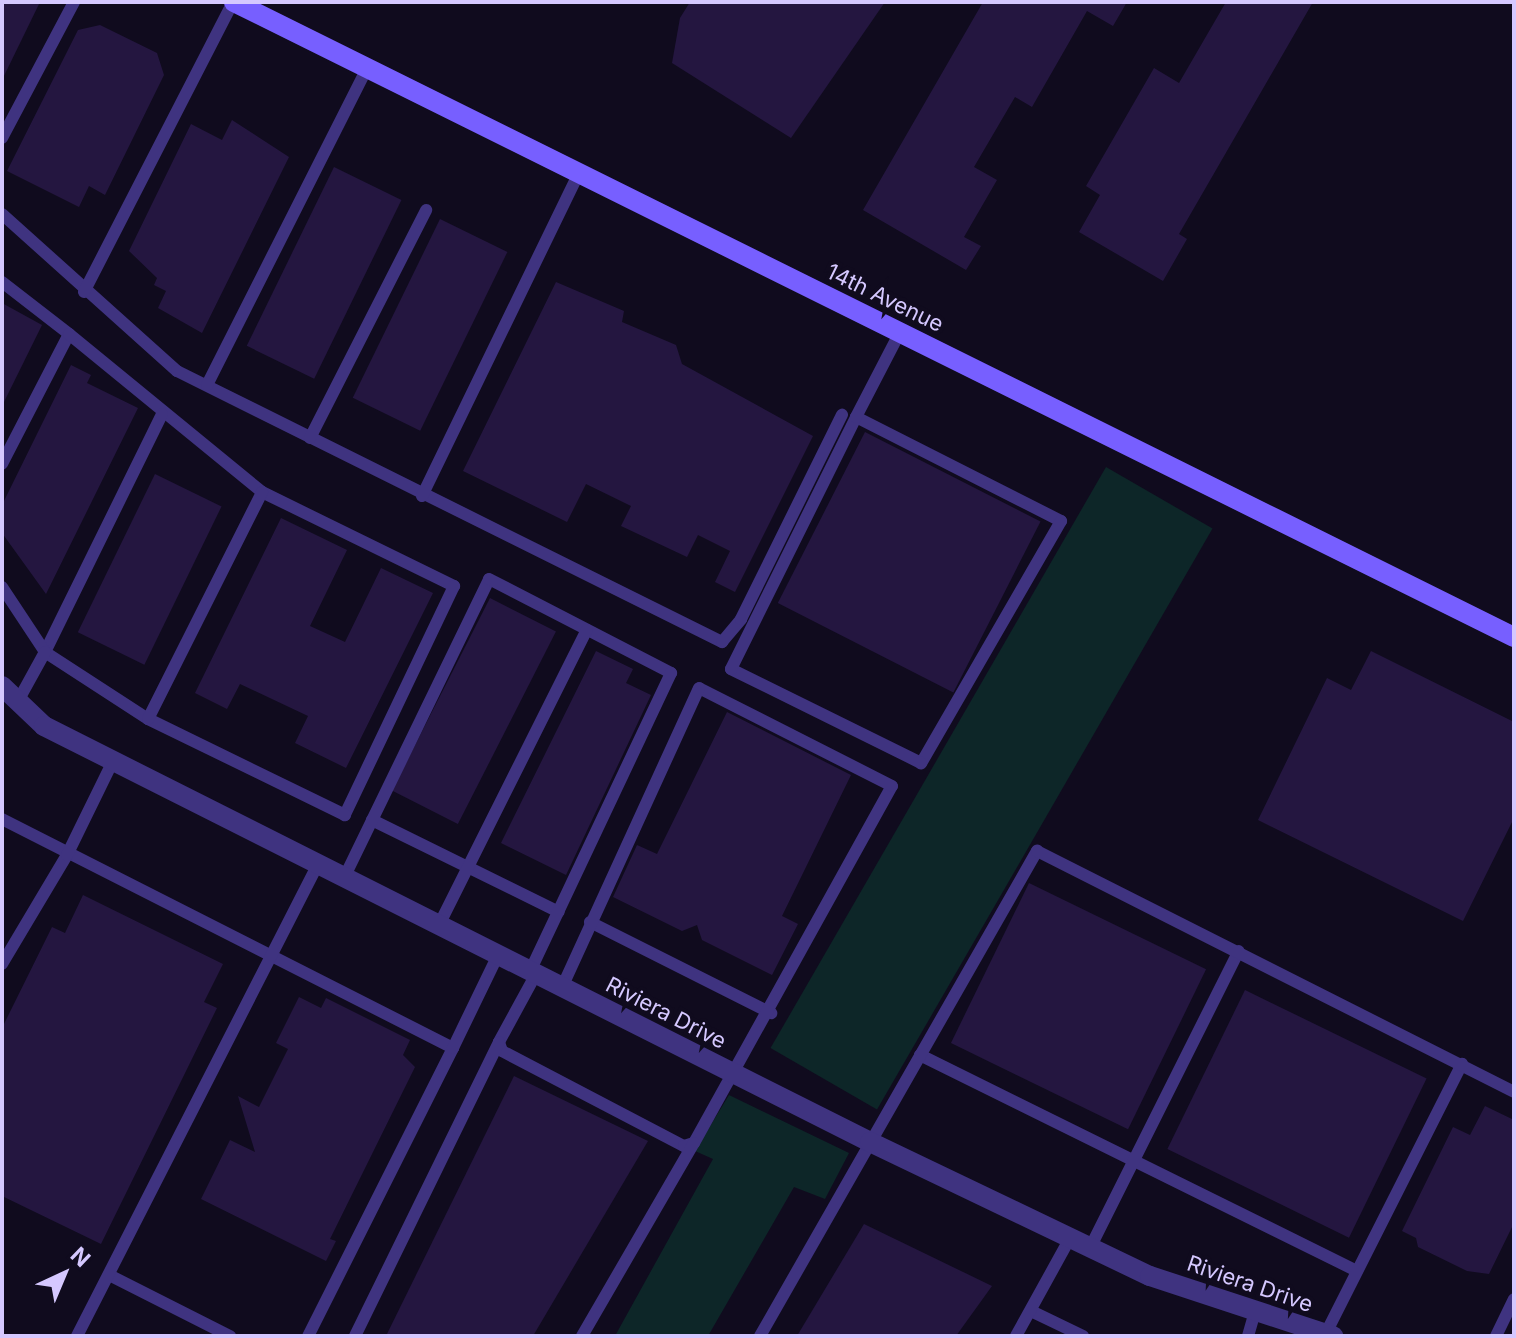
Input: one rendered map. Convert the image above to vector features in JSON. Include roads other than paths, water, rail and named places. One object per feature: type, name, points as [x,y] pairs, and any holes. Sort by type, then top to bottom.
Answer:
[{"type":"main road","name":"14th Avenue","points":[[234,2],[1514,637]]},
{"type":"street","name":"Riviera Drive","points":[[2,686],[44,726],[870,1142],[1090,1248],[1255,1311],[1280,1328],[1329,1335]]},
{"type":"lane","points":[[2,138],[74,2]]},
{"type":"lane","points":[[84,292],[234,2]]},
{"type":"lane","points":[[207,385],[367,68]]},
{"type":"lane","points":[[422,496],[579,173]]},
{"type":"lane","points":[[310,438],[426,210]]},
{"type":"lane","points":[[2,214],[84,292],[177,371],[422,496],[722,642],[741,619],[842,415]]},
{"type":"lane","points":[[2,282],[262,492],[454,586],[345,815],[148,719],[45,652],[2,587]]},
{"type":"lane","points":[[856,417],[1061,521],[921,763],[731,669],[856,417],[900,332]]},
{"type":"lane","points":[[2,464],[69,334]]},
{"type":"lane","points":[[18,701],[162,414]]},
{"type":"lane","points":[[148,719],[262,492]]},
{"type":"lane","points":[[344,878],[489,579],[671,673],[533,973],[355,1336]]},
{"type":"lane","points":[[439,925],[587,630]]},
{"type":"lane","points":[[562,987],[699,688],[892,786],[771,1013],[582,1336]]},
{"type":"lane","points":[[2,964],[67,855],[113,761]]},
{"type":"lane","points":[[2,819],[67,855],[273,953],[453,1048]]},
{"type":"lane","points":[[372,820],[559,912]]},
{"type":"lane","points":[[760,1336],[1037,851],[1514,1092]]},
{"type":"lane","points":[[77,1336],[318,864]]},
{"type":"lane","points":[[590,922],[771,1013]]},
{"type":"lane","points":[[1090,1248],[1239,951]]},
{"type":"lane","points":[[308,1336],[498,955]]},
{"type":"lane","points":[[499,1042],[511,1059],[684,1146],[694,1143]]},
{"type":"lane","points":[[920,1055],[1357,1271]]},
{"type":"lane","points":[[1329,1335],[1357,1271],[1462,1064]]},
{"type":"lane","points":[[1016,1336],[1070,1238]]},
{"type":"lane","points":[[109,1275],[230,1336]]},
{"type":"lane","points":[[1496,1336],[1514,1299]]},
{"type":"lane","points":[[1031,1311],[1083,1336]]},
{"type":"lane","points":[[1248,1336],[1255,1311]]}]
